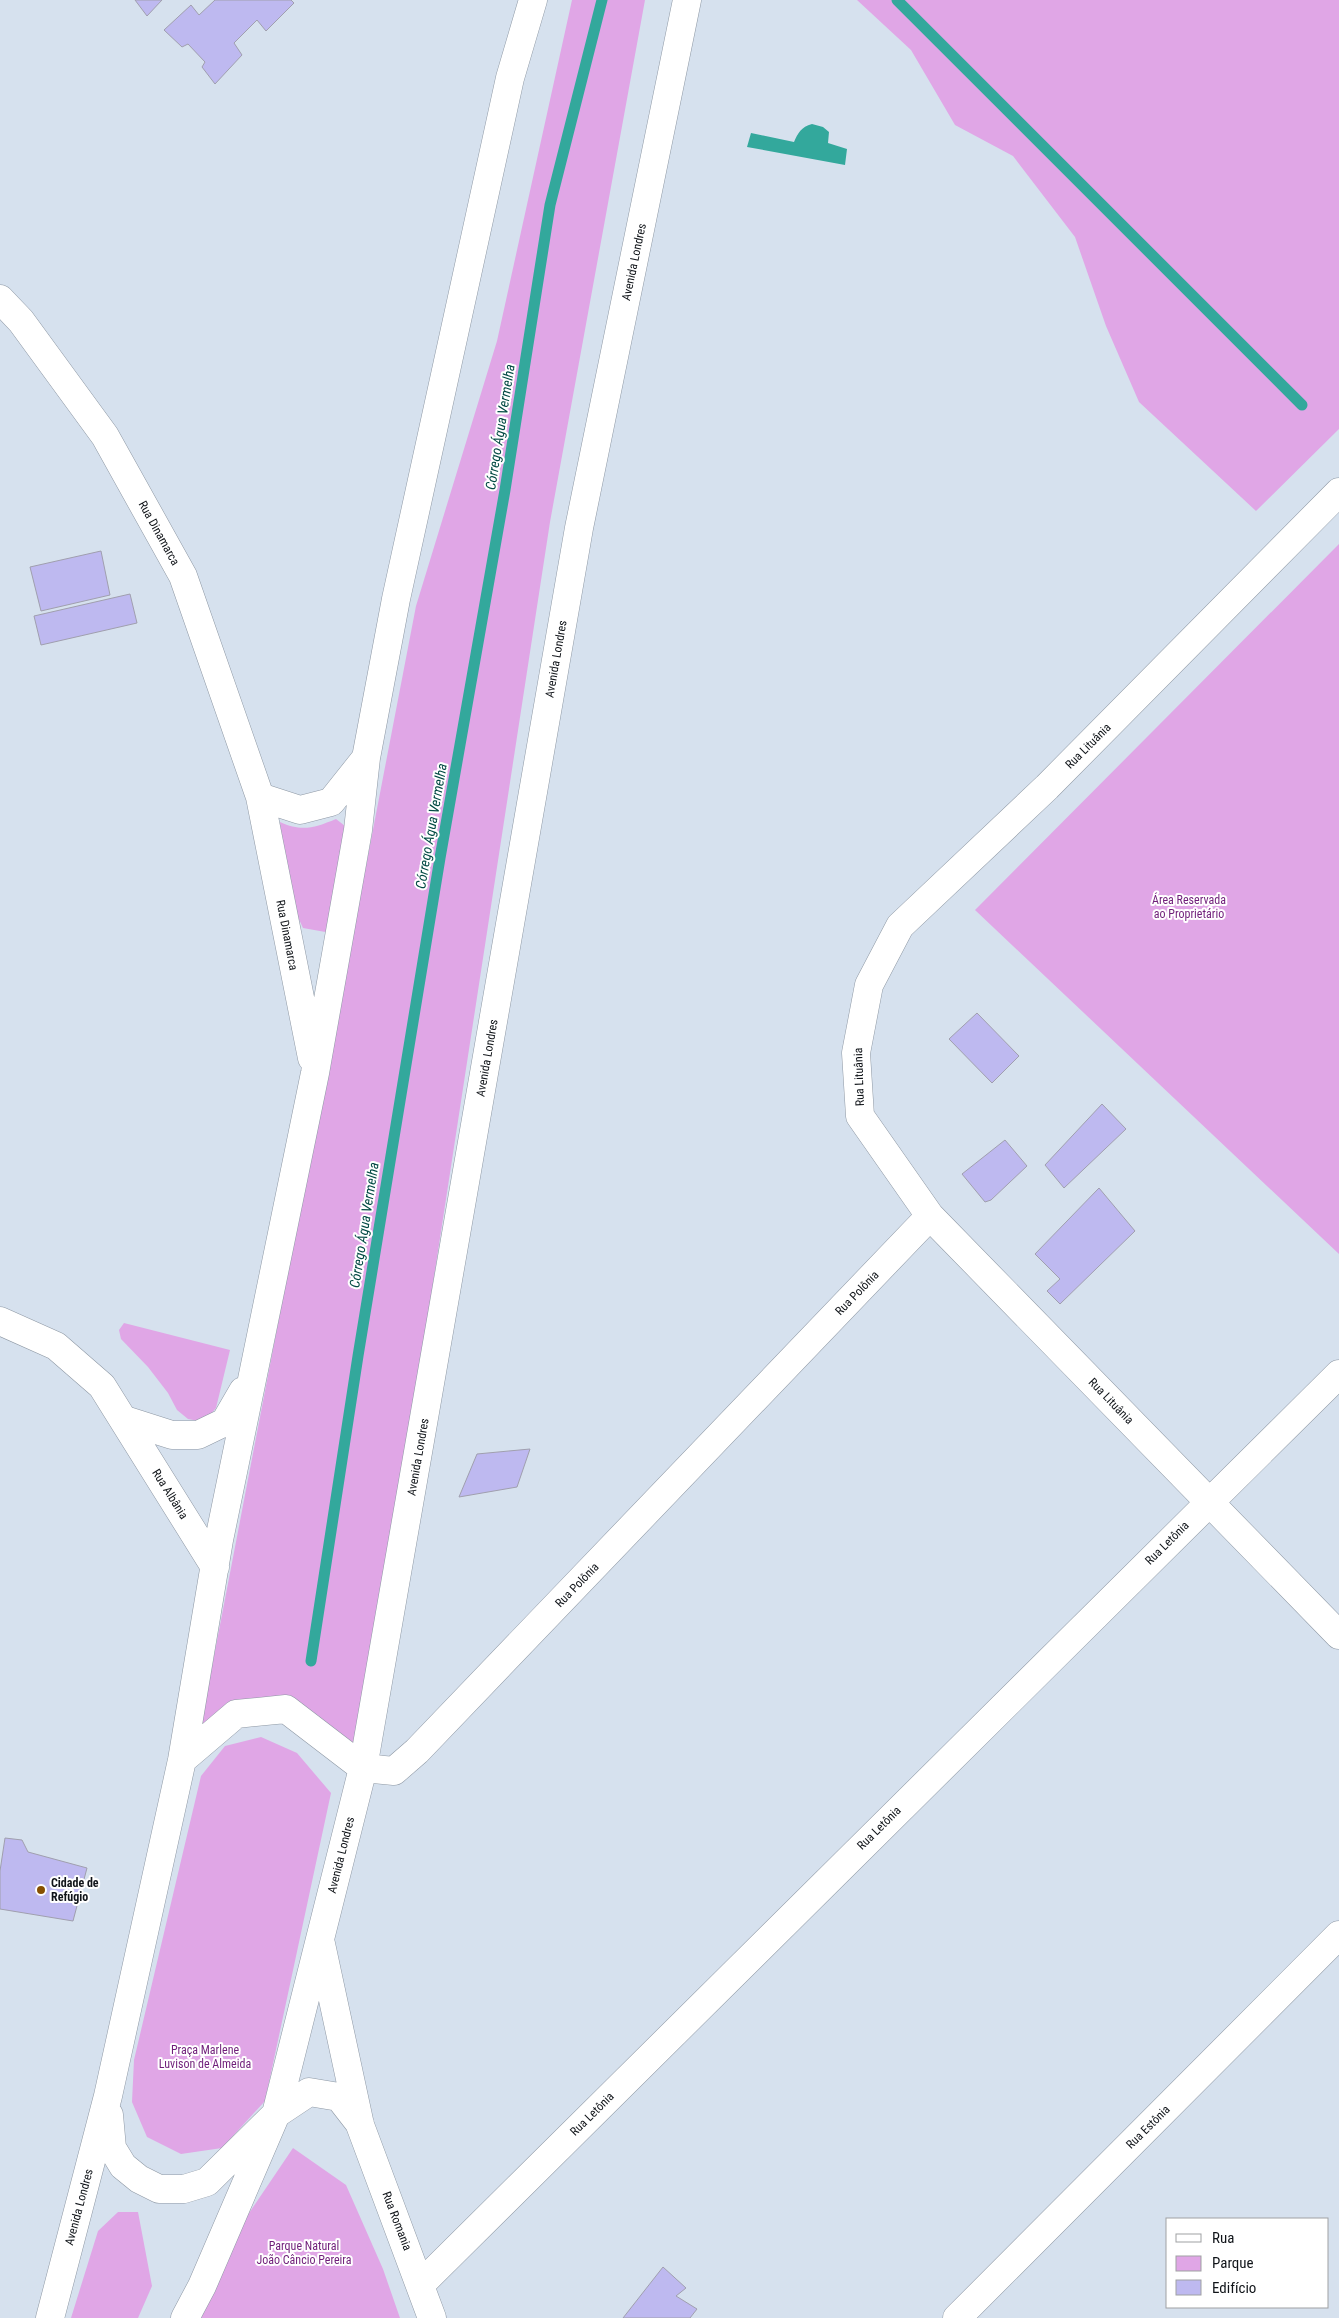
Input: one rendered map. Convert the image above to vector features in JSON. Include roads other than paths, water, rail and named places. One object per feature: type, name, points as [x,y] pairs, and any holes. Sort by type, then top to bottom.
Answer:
[{"type":"street","name":"Avenida Londres","points":[[50,2318],[108,2096],[182,1760],[215,1567],[314,1073],[358,830],[366,758],[396,599],[510,78],[533,0]]},
{"type":"street","name":"Avenida Londres","points":[[185,2318],[202,2286],[276,2114],[364,1768],[579,528],[687,0]]},
{"type":"street","name":"Rua Dinamarca","points":[[0,299],[21,321],[105,436],[183,576],[260,796],[314,1073]]},
{"type":"street","name":"Rua Lituânia","points":[[1339,492],[1047,787],[900,926],[869,985],[856,1053],[860,1116],[930,1216],[1339,1635]]},
{"type":"street","points":[[260,796],[300,810],[331,802],[366,758]]},
{"type":"street","name":"Rua Polônia","points":[[364,1768],[394,1771],[417,1751],[930,1216]]},
{"type":"street","name":"Rua Albânia","points":[[0,1321],[56,1346],[102,1386],[215,1567]]},
{"type":"street","points":[[124,1420],[172,1435],[198,1434],[225,1422],[254,1369]]},
{"type":"street","name":"Rua Letônia","points":[[421,2284],[1339,1374]]},
{"type":"street","points":[[182,1760],[236,1714],[286,1709],[364,1768]]},
{"type":"street","name":"Rua Estônia","points":[[957,2318],[1339,1935]]},
{"type":"street","name":"Rua Romania","points":[[320,1937],[360,2125],[421,2284],[432,2318]]},
{"type":"street","name":"Rua Romania","points":[[276,2114],[309,2092],[339,2097],[360,2125]]},
{"type":"street","name":"Avenida Londres","points":[[108,2096],[112,2148],[123,2166],[139,2179],[159,2188],[184,2189],[207,2182],[276,2114]]},
{"type":"waterway","name":"Córrego Água Vermelha","points":[[311,1661],[358,1356],[440,858],[505,490],[550,205],[602,0]]},
{"type":"waterway","points":[[897,0],[1302,405]]},
{"type":"place","name":"Cidade de Refúgio","points":[[41,1890]]},
{"type":"park label","name":"Área Reservada ao Proprietário","points":[[1189,907]]},
{"type":"park label","name":"Praça Marlene Luvison de Almeida","points":[[205,2057]]},
{"type":"park label","name":"Parque Natural João Câncio Pereira","points":[[304,2253]]}]
